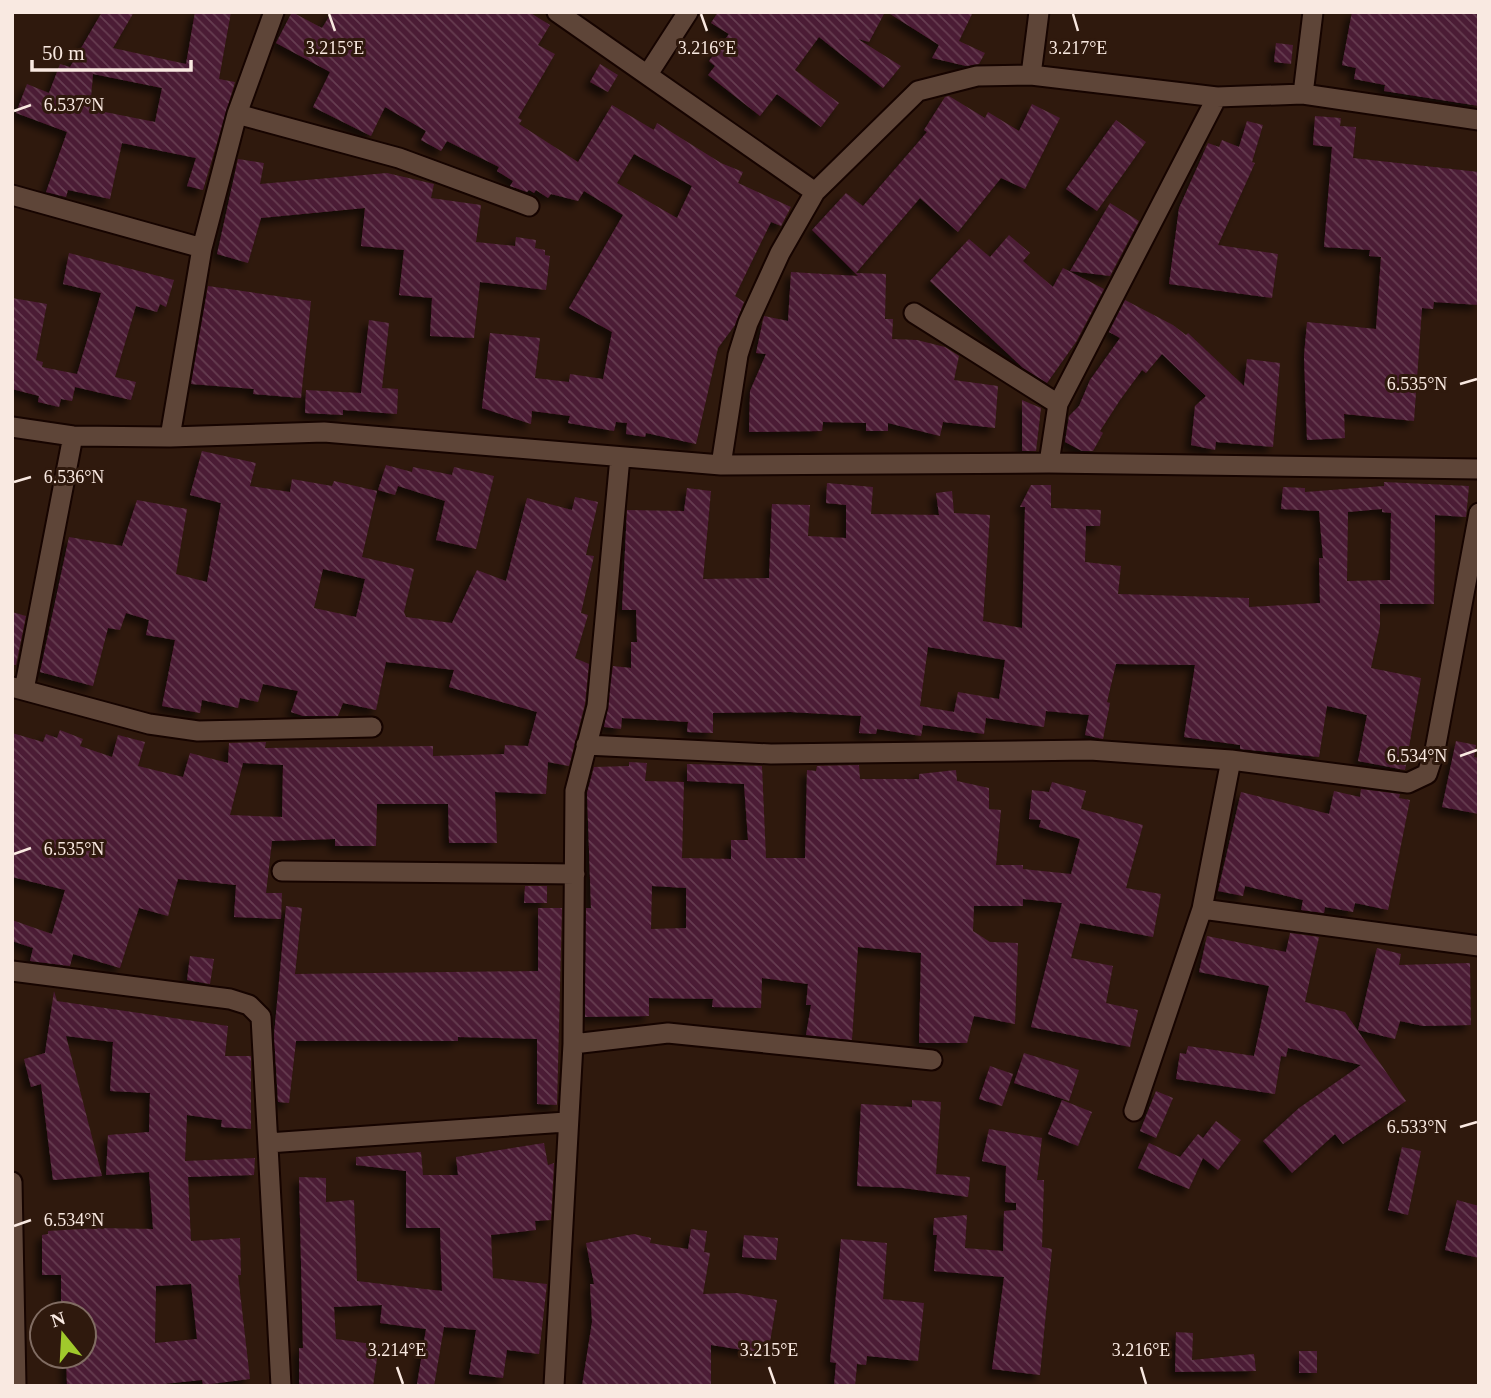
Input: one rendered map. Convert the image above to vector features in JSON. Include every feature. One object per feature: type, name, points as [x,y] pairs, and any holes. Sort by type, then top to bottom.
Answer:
[{"type":"street","points":[[170,437],[202,248],[237,114],[274,12]]},
{"type":"street","points":[[557,12],[815,192]]},
{"type":"street","points":[[648,74],[688,12]]},
{"type":"street","points":[[1031,75],[1039,12]]},
{"type":"street","points":[[1303,94],[1313,12]]},
{"type":"street","points":[[721,465],[738,355],[748,323],[780,253],[815,192],[878,134],[905,101],[918,92],[977,76],[1031,75],[1217,97],[1303,94],[1479,120]]},
{"type":"street","points":[[1049,463],[1058,404],[1217,97]]},
{"type":"street","points":[[237,114],[399,158],[529,206]]},
{"type":"street","points":[[12,195],[202,248]]},
{"type":"street","points":[[914,313],[1058,404]]},
{"type":"street","points":[[12,427],[73,436],[170,437],[324,432],[721,465],[1049,463],[1479,469]]},
{"type":"street","points":[[73,436],[18,689],[149,724],[198,731],[372,727]]},
{"type":"street","points":[[554,1386],[566,1122],[573,1044],[575,791],[597,706],[620,457]]},
{"type":"street","points":[[586,746],[771,754],[1090,750],[1231,760],[1408,783],[1427,774],[1435,750],[1479,513]]},
{"type":"street","points":[[1134,1111],[1202,909],[1231,760]]},
{"type":"street","points":[[282,871],[575,874]]},
{"type":"street","points":[[1202,909],[1479,946]]},
{"type":"street","points":[[12,971],[230,999],[249,1005],[261,1017],[281,1386]]},
{"type":"street","points":[[573,1044],[668,1033],[932,1060]]},
{"type":"street","points":[[268,1143],[566,1122]]},
{"type":"street","points":[[12,1182],[16,1386]]},
{"type":"building","points":[[102,12],[134,12],[113,48],[186,64],[195,12],[231,12],[219,79],[235,82],[203,190],[187,186],[196,158],[122,143],[110,199],[68,190],[66,197],[46,192],[67,132],[16,113],[27,84],[49,93],[60,64],[70,67]],"holes":[[[93,74],[162,88],[155,122],[90,109]]]},
{"type":"building","points":[[292,12],[322,28],[332,12],[529,12],[550,25],[538,45],[555,54],[518,118],[522,120],[519,124],[578,162],[612,105],[654,130],[657,123],[721,163],[743,172],[738,183],[791,207],[781,226],[771,222],[735,296],[744,302],[735,325],[718,348],[696,444],[646,433],[645,437],[626,434],[627,423],[616,422],[614,431],[568,423],[570,416],[532,411],[531,424],[482,408],[490,333],[540,338],[535,378],[569,382],[570,374],[603,379],[612,332],[569,308],[623,215],[584,191],[578,201],[551,194],[548,198],[536,190],[534,193],[529,190],[527,192],[510,186],[513,181],[497,171],[499,167],[447,141],[441,151],[421,140],[426,131],[385,107],[371,136],[313,107],[330,72],[276,43]],"holes":[[[634,154],[692,186],[677,218],[617,183]]]},
{"type":"building","points":[[718,12],[885,12],[869,42],[858,39],[901,66],[883,88],[819,37],[795,70],[839,103],[821,127],[777,94],[760,116],[708,75],[715,66],[709,61],[729,34],[711,23]]},
{"type":"building","points":[[887,12],[973,12],[959,41],[985,53],[979,64],[966,66],[932,58],[939,45]]},
{"type":"building","points":[[1352,12],[1479,12],[1479,106],[1384,91],[1385,85],[1354,79],[1356,68],[1342,65]]},
{"type":"building","points":[[1276,43],[1293,45],[1291,64],[1274,62]]},
{"type":"building","points":[[600,64],[618,75],[608,92],[590,82]]},
{"type":"building","points":[[949,96],[985,118],[988,112],[1019,131],[1032,104],[1060,118],[1025,189],[1001,178],[958,232],[920,198],[856,273],[886,274],[885,319],[893,319],[892,339],[917,340],[945,347],[959,356],[954,380],[998,386],[995,428],[943,422],[940,436],[888,423],[888,431],[866,431],[866,423],[823,422],[822,431],[749,432],[750,391],[766,354],[756,353],[764,316],[788,321],[791,272],[858,276],[812,230],[846,193],[863,206],[927,132],[924,130],[945,97]]},
{"type":"building","points":[[1315,116],[1341,118],[1340,126],[1356,127],[1353,158],[1479,172],[1479,305],[1434,302],[1433,309],[1422,308],[1414,421],[1344,414],[1345,438],[1307,440],[1304,356],[1307,322],[1376,329],[1381,257],[1369,256],[1370,250],[1324,247],[1332,147],[1313,145]]},
{"type":"building","points":[[1116,120],[1146,142],[1097,211],[1066,189]]},
{"type":"building","points":[[1247,121],[1263,125],[1252,162],[1255,163],[1218,245],[1278,254],[1272,298],[1169,284],[1179,208],[1208,143],[1219,147],[1222,140],[1239,147]]},
{"type":"building","points":[[238,159],[264,163],[260,184],[387,173],[434,184],[431,198],[481,205],[476,242],[515,246],[516,237],[536,240],[535,248],[545,250],[545,255],[550,256],[546,290],[480,282],[474,338],[430,336],[432,298],[399,295],[404,250],[361,246],[365,208],[261,218],[248,263],[217,254]]},
{"type":"building","points":[[1110,203],[1139,221],[1110,276],[1070,271]]},
{"type":"building","points":[[1009,235],[1030,253],[1023,261],[1053,287],[1063,268],[1104,289],[1076,342],[1047,383],[1023,368],[930,281],[969,239],[990,257]]},
{"type":"building","points":[[69,253],[174,280],[166,307],[160,304],[157,312],[136,306],[115,377],[136,382],[131,400],[75,387],[72,401],[61,399],[59,407],[38,402],[39,396],[12,389],[12,298],[47,304],[36,360],[43,362],[42,367],[77,374],[101,293],[63,284]]},
{"type":"building","points":[[208,286],[311,301],[301,398],[253,394],[254,389],[191,384]]},
{"type":"building","points":[[1125,300],[1173,325],[1186,335],[1188,333],[1244,386],[1247,359],[1280,363],[1273,447],[1216,442],[1215,450],[1191,445],[1195,406],[1206,396],[1162,354],[1146,373],[1142,370],[1120,400],[1100,431],[1103,433],[1093,451],[1082,451],[1065,442],[1069,416],[1079,406],[1090,380],[1120,338],[1109,332]]},
{"type":"building","points":[[369,320],[389,323],[382,388],[398,389],[397,414],[343,410],[343,415],[305,413],[306,390],[361,393]]},
{"type":"building","points":[[1022,400],[1041,408],[1036,451],[1022,451]]},
{"type":"building","points":[[202,451],[256,463],[250,486],[290,492],[292,479],[332,486],[334,481],[377,491],[362,557],[414,569],[404,612],[406,617],[452,623],[477,570],[506,581],[527,498],[572,510],[575,497],[598,502],[586,555],[594,556],[581,613],[588,615],[575,658],[589,664],[585,704],[569,766],[548,762],[546,794],[495,792],[497,843],[449,843],[448,804],[377,804],[376,846],[335,846],[335,839],[272,841],[266,893],[282,893],[281,919],[234,917],[236,885],[178,879],[168,916],[139,908],[120,968],[73,954],[70,966],[30,961],[33,948],[12,941],[12,920],[52,934],[65,890],[12,877],[12,733],[43,742],[46,734],[57,738],[60,730],[83,739],[80,746],[112,757],[118,735],[145,742],[138,766],[183,777],[190,753],[228,763],[229,743],[266,742],[265,748],[433,746],[433,756],[504,754],[505,745],[528,746],[537,712],[449,687],[454,670],[386,662],[376,710],[343,703],[338,716],[303,716],[291,712],[298,691],[263,684],[258,702],[240,698],[238,708],[202,700],[200,713],[162,706],[175,640],[146,635],[149,620],[126,613],[120,630],[108,628],[93,686],[40,672],[69,537],[122,546],[137,500],[187,509],[176,574],[207,582],[221,503],[190,495]],"holes":[[[323,569],[365,579],[356,617],[314,608]],[[243,763],[283,765],[282,817],[230,815]]]},
{"type":"building","points":[[386,465],[412,472],[413,467],[452,475],[454,467],[494,476],[476,549],[436,540],[445,501],[398,486],[395,495],[378,490]]},
{"type":"building","points":[[1384,482],[1469,486],[1466,517],[1435,515],[1434,604],[1380,604],[1380,626],[1371,668],[1421,678],[1405,770],[1358,761],[1367,715],[1327,706],[1319,757],[1240,749],[1240,745],[1184,737],[1195,665],[1116,664],[1107,702],[1110,703],[1103,739],[1085,735],[1089,715],[1046,711],[1044,727],[986,718],[984,734],[923,725],[921,736],[877,729],[876,734],[859,733],[861,716],[790,712],[713,713],[713,733],[687,732],[688,722],[622,718],[621,729],[604,727],[613,666],[631,668],[631,642],[637,642],[636,610],[622,610],[627,510],[684,511],[687,488],[711,491],[703,579],[769,578],[772,504],[810,505],[808,536],[846,538],[846,505],[826,503],[827,483],[873,487],[871,514],[939,515],[936,493],[952,491],[954,513],[990,515],[983,621],[1022,628],[1025,507],[1020,507],[1031,485],[1051,485],[1051,508],[1101,510],[1100,526],[1086,526],[1085,562],[1121,566],[1118,594],[1249,598],[1249,607],[1320,603],[1319,558],[1323,558],[1319,511],[1281,509],[1283,487],[1305,488],[1305,492],[1384,486]],"holes":[[[1382,509],[1382,512],[1391,513],[1390,580],[1347,581],[1348,512]],[[928,647],[1005,660],[999,699],[958,692],[954,712],[920,706]]]},
{"type":"building","points":[[12,612],[26,616],[16,665],[12,664]]},
{"type":"building","points":[[1456,741],[1476,745],[1474,757],[1479,758],[1479,814],[1442,807]]},
{"type":"building","points":[[629,762],[647,763],[645,781],[684,782],[682,858],[731,859],[731,840],[748,840],[744,784],[687,781],[687,764],[762,766],[766,858],[805,858],[807,770],[816,771],[817,766],[859,765],[860,779],[919,779],[919,774],[956,770],[957,781],[989,788],[989,809],[1001,810],[996,865],[1023,865],[1023,869],[1071,874],[1080,839],[1039,827],[1041,820],[1029,819],[1032,790],[1049,792],[1052,782],[1086,791],[1081,809],[1143,825],[1126,888],[1161,894],[1153,937],[1080,923],[1071,958],[1113,966],[1106,1003],[1138,1010],[1130,1047],[1031,1027],[1062,903],[1023,899],[1023,906],[974,906],[973,931],[990,942],[1018,943],[1015,1024],[974,1016],[967,1043],[919,1043],[921,953],[858,947],[852,1040],[806,1035],[811,1005],[806,1005],[808,984],[762,978],[761,1008],[712,1007],[713,999],[649,998],[649,1016],[585,1017],[586,908],[591,908],[587,793],[594,767],[629,766]],"holes":[[[652,886],[686,888],[686,928],[651,929]]]},
{"type":"building","points":[[1361,789],[1400,794],[1399,798],[1410,800],[1388,910],[1355,903],[1353,912],[1325,907],[1324,913],[1301,910],[1303,900],[1245,886],[1243,896],[1218,891],[1241,792],[1329,814],[1334,791],[1360,797]]},
{"type":"building","points":[[525,886],[547,886],[547,903],[524,903]]},
{"type":"building","points":[[286,906],[302,908],[295,974],[538,971],[538,908],[562,908],[557,1105],[537,1104],[537,1039],[458,1037],[458,1041],[296,1041],[289,1103],[278,1102],[274,1035]]},
{"type":"building","points":[[1290,933],[1319,937],[1305,1002],[1345,1012],[1406,1101],[1343,1144],[1335,1134],[1292,1173],[1263,1141],[1299,1108],[1361,1065],[1288,1048],[1286,1057],[1281,1056],[1275,1094],[1176,1079],[1180,1053],[1186,1054],[1188,1046],[1254,1056],[1269,986],[1199,972],[1207,936],[1286,952]]},
{"type":"building","points":[[1377,948],[1401,954],[1399,965],[1470,963],[1471,1025],[1423,1026],[1400,1021],[1395,1039],[1358,1030]]},
{"type":"building","points":[[190,956],[214,959],[210,984],[187,980]]},
{"type":"building","points":[[54,991],[57,1001],[228,1026],[225,1056],[251,1056],[251,1129],[221,1127],[222,1120],[187,1115],[185,1161],[255,1158],[254,1175],[188,1177],[191,1241],[240,1238],[241,1275],[238,1275],[250,1379],[203,1385],[202,1380],[144,1386],[67,1386],[66,1370],[98,1370],[98,1300],[61,1300],[61,1275],[42,1275],[42,1235],[48,1234],[48,1231],[98,1228],[153,1229],[149,1172],[106,1175],[108,1135],[149,1132],[150,1093],[110,1091],[113,1042],[66,1036],[102,1176],[53,1180],[41,1084],[31,1087],[24,1059],[45,1053]],"holes":[[[191,1284],[197,1339],[155,1343],[156,1286]]]},
{"type":"building","points":[[1024,1053],[1079,1070],[1069,1101],[1014,1083]]},
{"type":"building","points":[[990,1066],[1013,1074],[1002,1106],[979,1099]]},
{"type":"building","points":[[1156,1091],[1173,1098],[1156,1138],[1140,1131]]},
{"type":"building","points":[[912,1100],[941,1102],[936,1174],[970,1177],[968,1197],[903,1188],[857,1186],[861,1104],[912,1107]]},
{"type":"building","points":[[1062,1100],[1092,1112],[1078,1146],[1048,1134]]},
{"type":"building","points":[[1216,1121],[1241,1140],[1218,1170],[1203,1158],[1189,1189],[1138,1168],[1149,1143],[1180,1157],[1198,1134],[1203,1138]]},
{"type":"building","points":[[989,1129],[1042,1138],[1037,1180],[1044,1180],[1042,1247],[1052,1249],[1040,1375],[992,1369],[1004,1277],[934,1271],[937,1235],[933,1235],[934,1218],[967,1215],[965,1248],[1003,1251],[1004,1211],[1016,1210],[1016,1203],[1005,1202],[1006,1166],[982,1161]]},
{"type":"building","points":[[544,1143],[548,1165],[554,1163],[551,1220],[535,1221],[536,1230],[491,1235],[493,1278],[547,1284],[539,1354],[507,1350],[503,1378],[469,1374],[476,1330],[444,1327],[434,1386],[417,1384],[426,1329],[380,1323],[382,1305],[334,1307],[336,1339],[379,1345],[373,1386],[299,1386],[299,1348],[303,1348],[299,1177],[326,1178],[326,1202],[354,1200],[357,1281],[442,1291],[440,1228],[406,1228],[406,1171],[356,1165],[356,1157],[421,1152],[423,1175],[458,1175],[456,1157]]},
{"type":"building","points":[[1402,1147],[1421,1151],[1408,1215],[1388,1210]]},
{"type":"building","points":[[1457,1200],[1479,1206],[1479,1258],[1445,1250]]},
{"type":"building","points":[[691,1229],[707,1231],[704,1252],[710,1253],[703,1294],[737,1293],[777,1300],[768,1354],[711,1345],[711,1386],[582,1386],[592,1322],[590,1284],[594,1284],[586,1243],[634,1234],[651,1238],[650,1243],[688,1249]]},
{"type":"building","points":[[744,1235],[778,1238],[776,1260],[742,1257]]},
{"type":"building","points":[[841,1239],[887,1243],[883,1299],[924,1303],[918,1361],[867,1356],[866,1365],[857,1364],[855,1386],[834,1386],[836,1363],[830,1362]]},
{"type":"building","points":[[1176,1332],[1193,1333],[1192,1360],[1254,1354],[1256,1371],[1175,1372]]},
{"type":"building","points":[[1299,1351],[1317,1351],[1317,1373],[1299,1373]]}]
